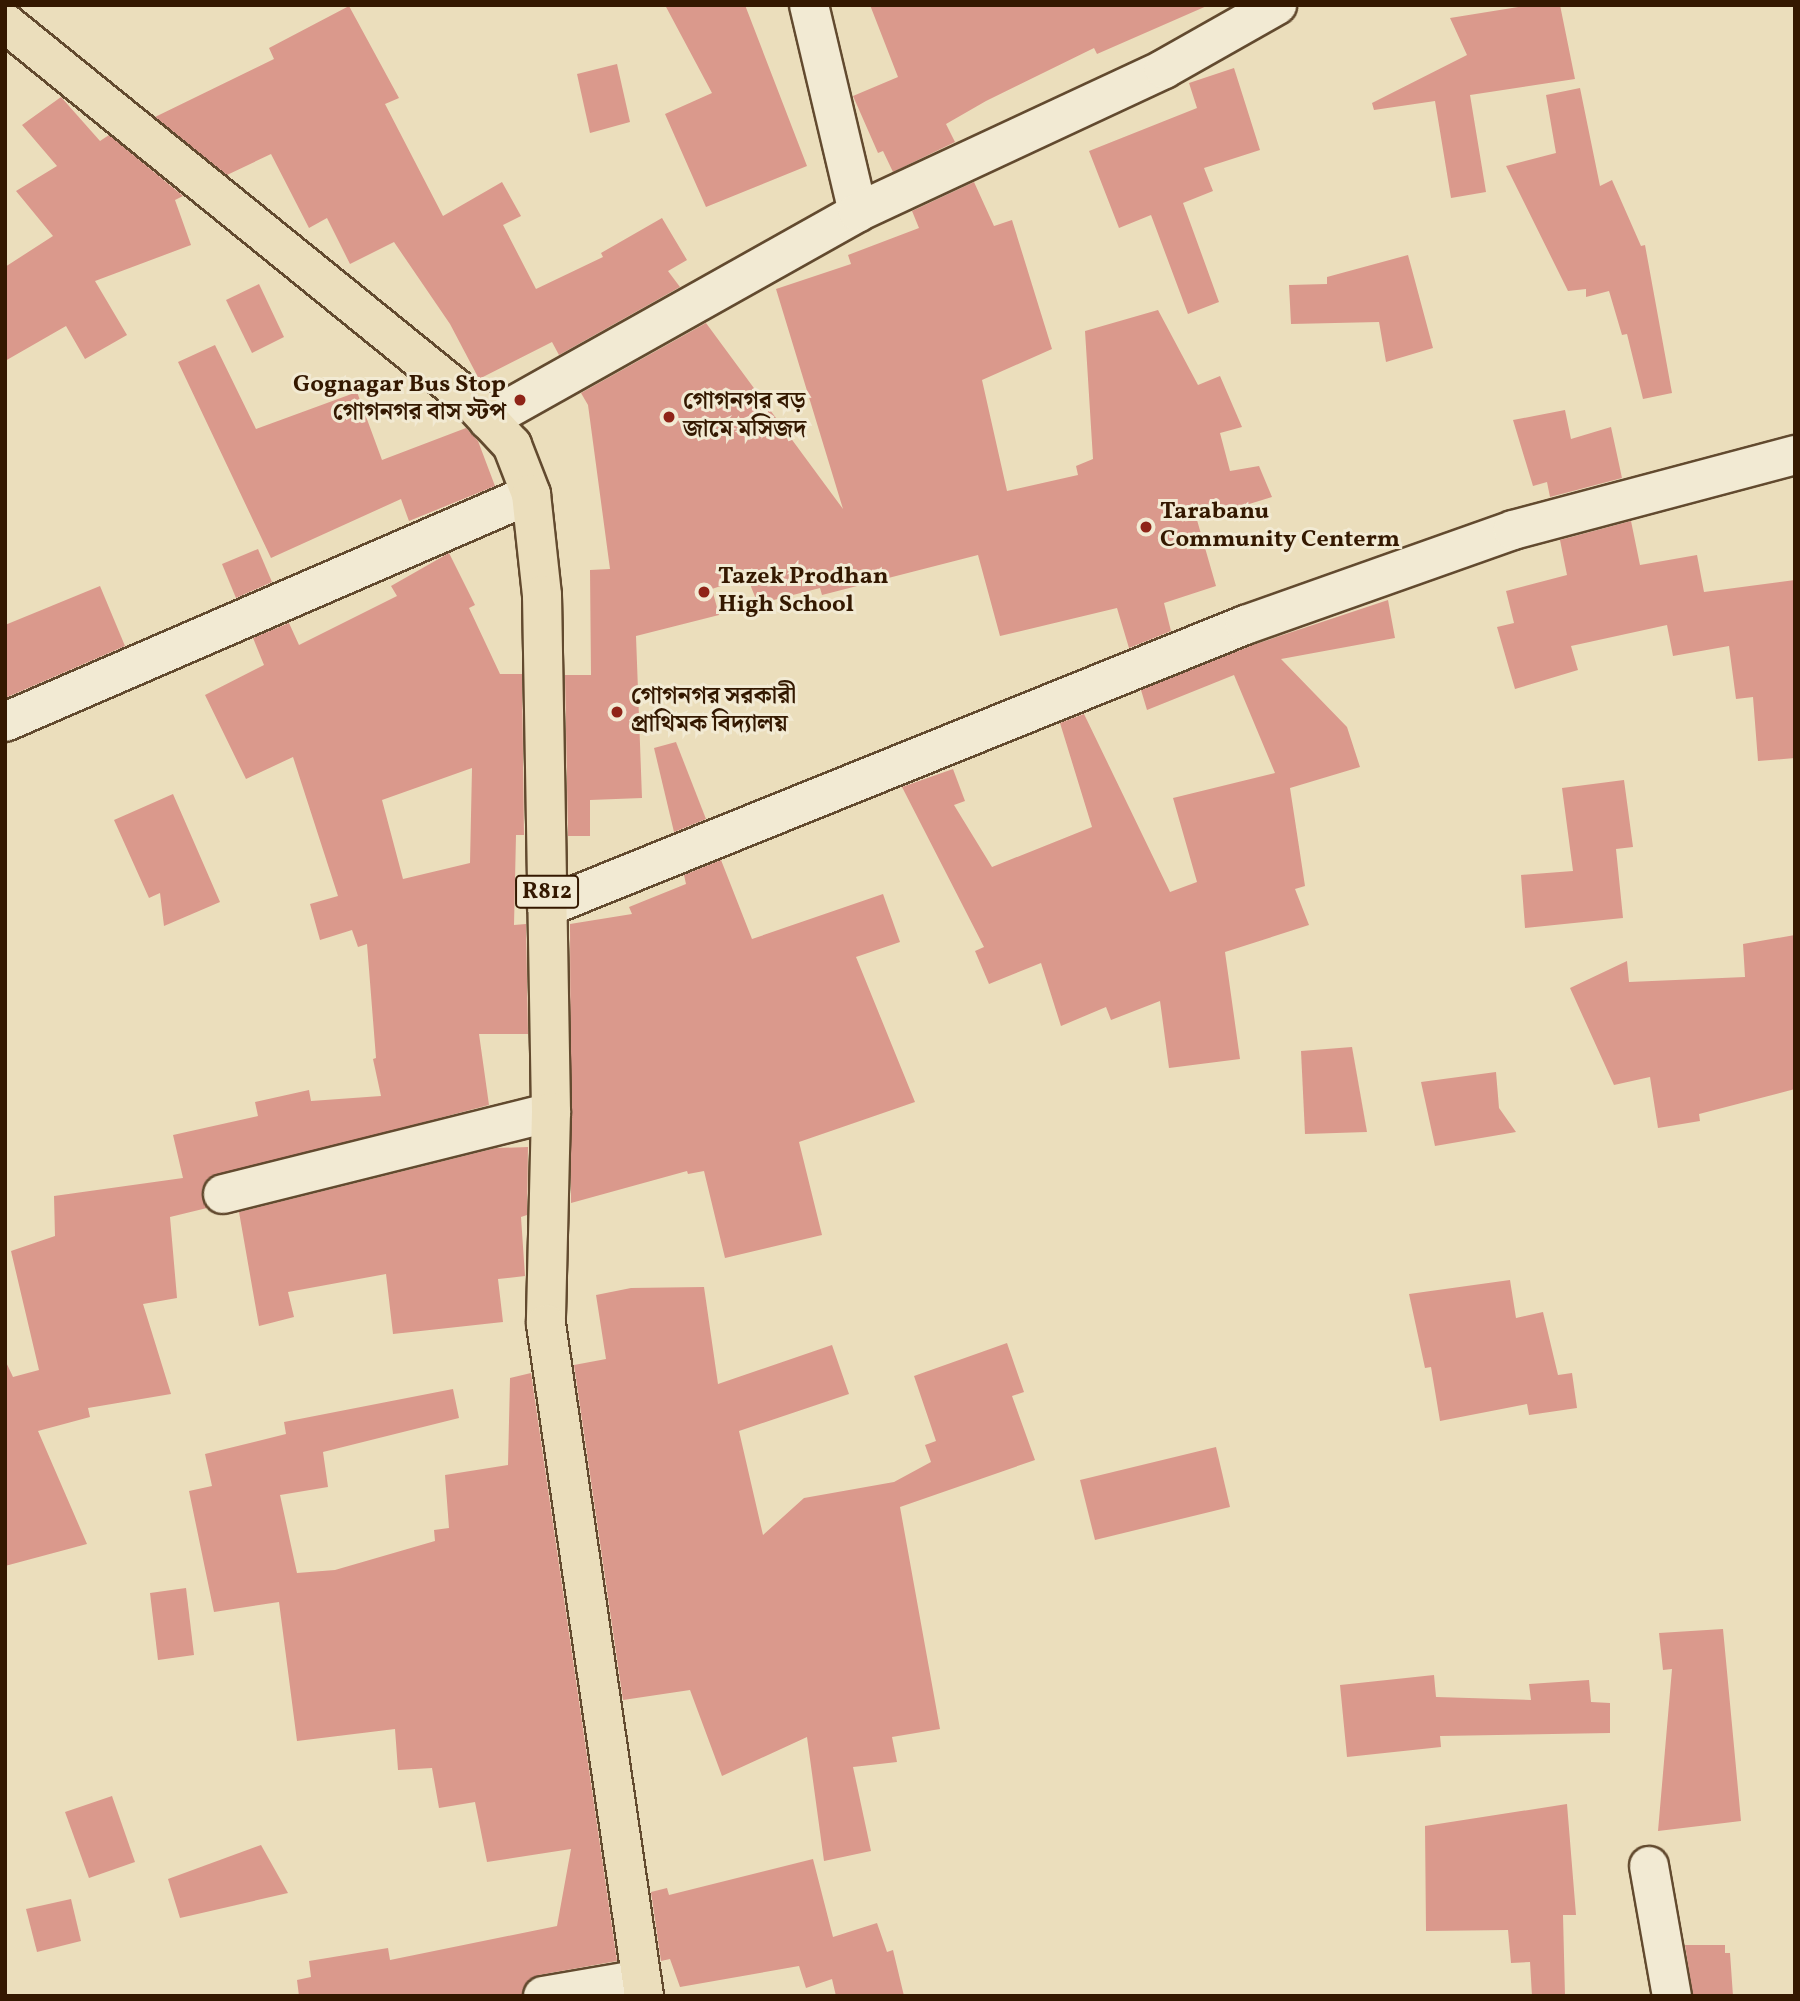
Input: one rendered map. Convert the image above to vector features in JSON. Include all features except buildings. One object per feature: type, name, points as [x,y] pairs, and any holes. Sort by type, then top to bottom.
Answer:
[{"type":"main road","name":"R812","points":[[5,23],[290,249],[488,420],[512,446],[531,494],[542,594],[551,1112],[546,1324],[642,1987]]},
{"type":"street","points":[[809,5],[858,212]]},
{"type":"street","points":[[488,420],[858,212],[1164,69],[1277,5]]},
{"type":"street","points":[[547,906],[1245,625],[1513,530],[1795,455]]},
{"type":"street","points":[[5,722],[531,494]]},
{"type":"street","points":[[223,1194],[551,1112]]},
{"type":"street","points":[[1650,1866],[1672,1996]]},
{"type":"street","points":[[543,1996],[642,1987]]},
{"type":"place","name":"Gognagar Bus Stop গোগনগর বাস স্টপ","points":[[520,400]]},
{"type":"place","name":"গোগনগর বড় জামে মসিজদ","points":[[669,417]]},
{"type":"place","name":"Tarabanu Community Centerm","points":[[1146,527]]},
{"type":"place","name":"Tazek Prodhan High School","points":[[704,592]]},
{"type":"place","name":"গোগনগর সরকারী প্রাথিমক বিদ্যালয়","points":[[617,712]]}]
